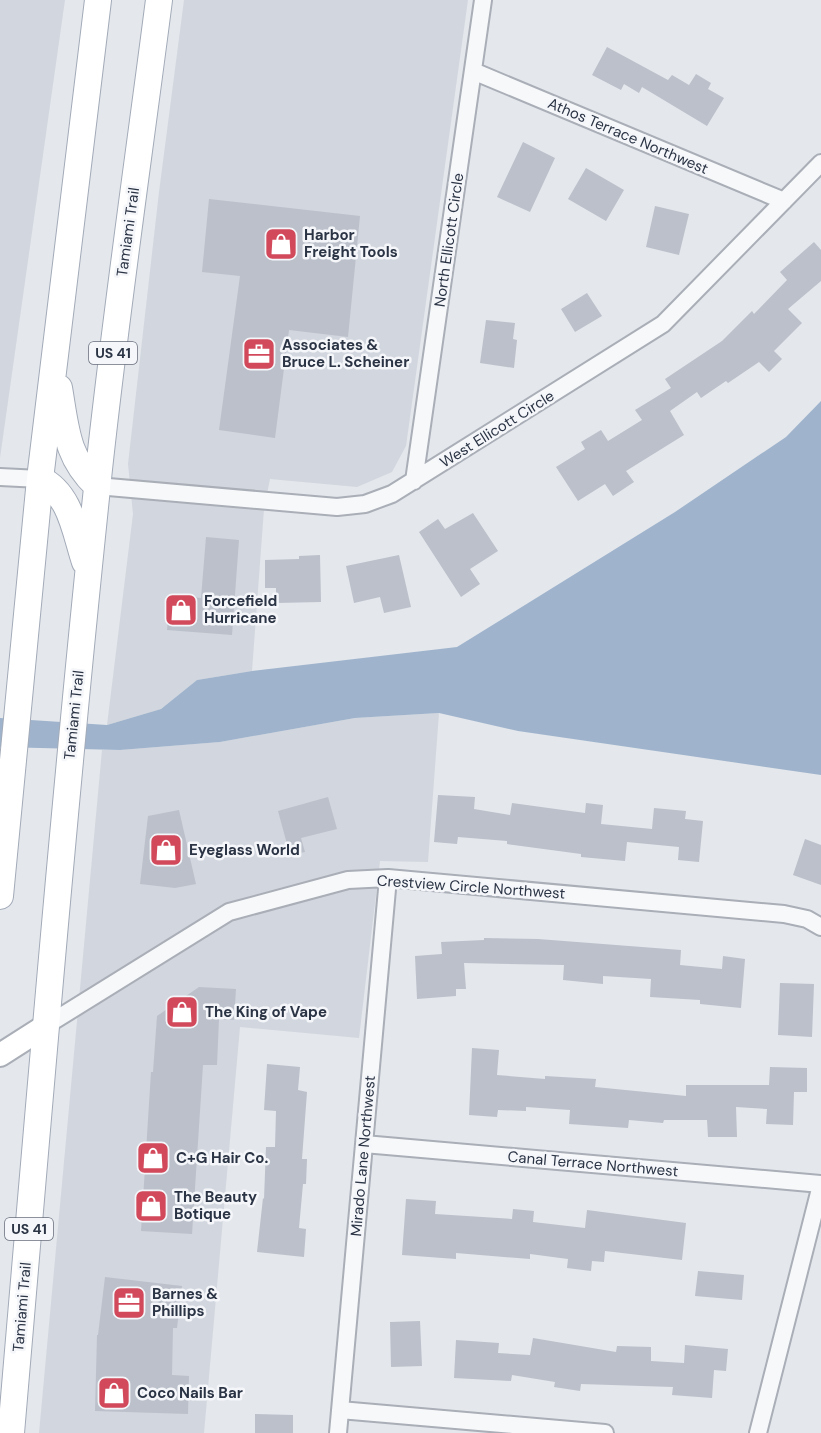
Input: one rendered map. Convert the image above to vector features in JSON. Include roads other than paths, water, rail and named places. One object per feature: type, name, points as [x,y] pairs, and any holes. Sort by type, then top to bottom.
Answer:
[{"type":"main road","points":[[0,896],[40,479],[98,0]]},
{"type":"main road","name":"Tamiami Trail","points":[[11,1433],[68,773],[88,573],[119,300],[159,0]]},
{"type":"main road","points":[[54,361],[67,438],[84,474],[97,486]]},
{"type":"main road","points":[[40,479],[50,483],[60,494],[68,509],[88,573]]},
{"type":"street","name":"North Ellicott Circle","points":[[414,481],[483,0]]},
{"type":"street","name":"Athos Terrace Northwest","points":[[473,71],[784,201]]},
{"type":"street","name":"West Ellicott Circle","points":[[97,486],[337,507],[365,504],[392,494],[663,324],[821,163]]},
{"type":"street","points":[[0,477],[40,479]]},
{"type":"street","name":"Crestview Circle Northwest","points":[[47,1025],[229,912],[348,880],[388,878],[784,914],[807,919],[821,927]]},
{"type":"street","name":"Mirado Lane Northwest","points":[[338,1433],[388,878]]},
{"type":"street","points":[[0,1055],[47,1025]]},
{"type":"street","name":"Canal Terrace Northwest","points":[[364,1144],[821,1185]]},
{"type":"street","points":[[758,1433],[821,1185]]},
{"type":"street","points":[[340,1410],[605,1433]]},
{"type":"water","points":[[821,401],[821,775],[518,731],[439,713],[355,718],[220,742],[120,750],[0,747],[0,718],[107,725],[161,709],[197,680],[252,671],[457,647],[675,512],[786,437]]},
{"type":"place","name":"Harbor Freight Tools","points":[[281,244]]},
{"type":"place","name":"Associates & Bruce L. Scheiner","points":[[259,354]]},
{"type":"place","name":"Forcefield Hurricane","points":[[181,610]]},
{"type":"place","name":"Eyeglass World","points":[[166,850]]},
{"type":"place","name":"The King of Vape","points":[[182,1012]]},
{"type":"place","name":"C+G Hair Co.","points":[[153,1158]]},
{"type":"place","name":"The Beauty Botique","points":[[151,1206]]},
{"type":"place","name":"Barnes & Phillips","points":[[129,1303]]},
{"type":"place","name":"Coco Nails Bar","points":[[114,1393]]}]
